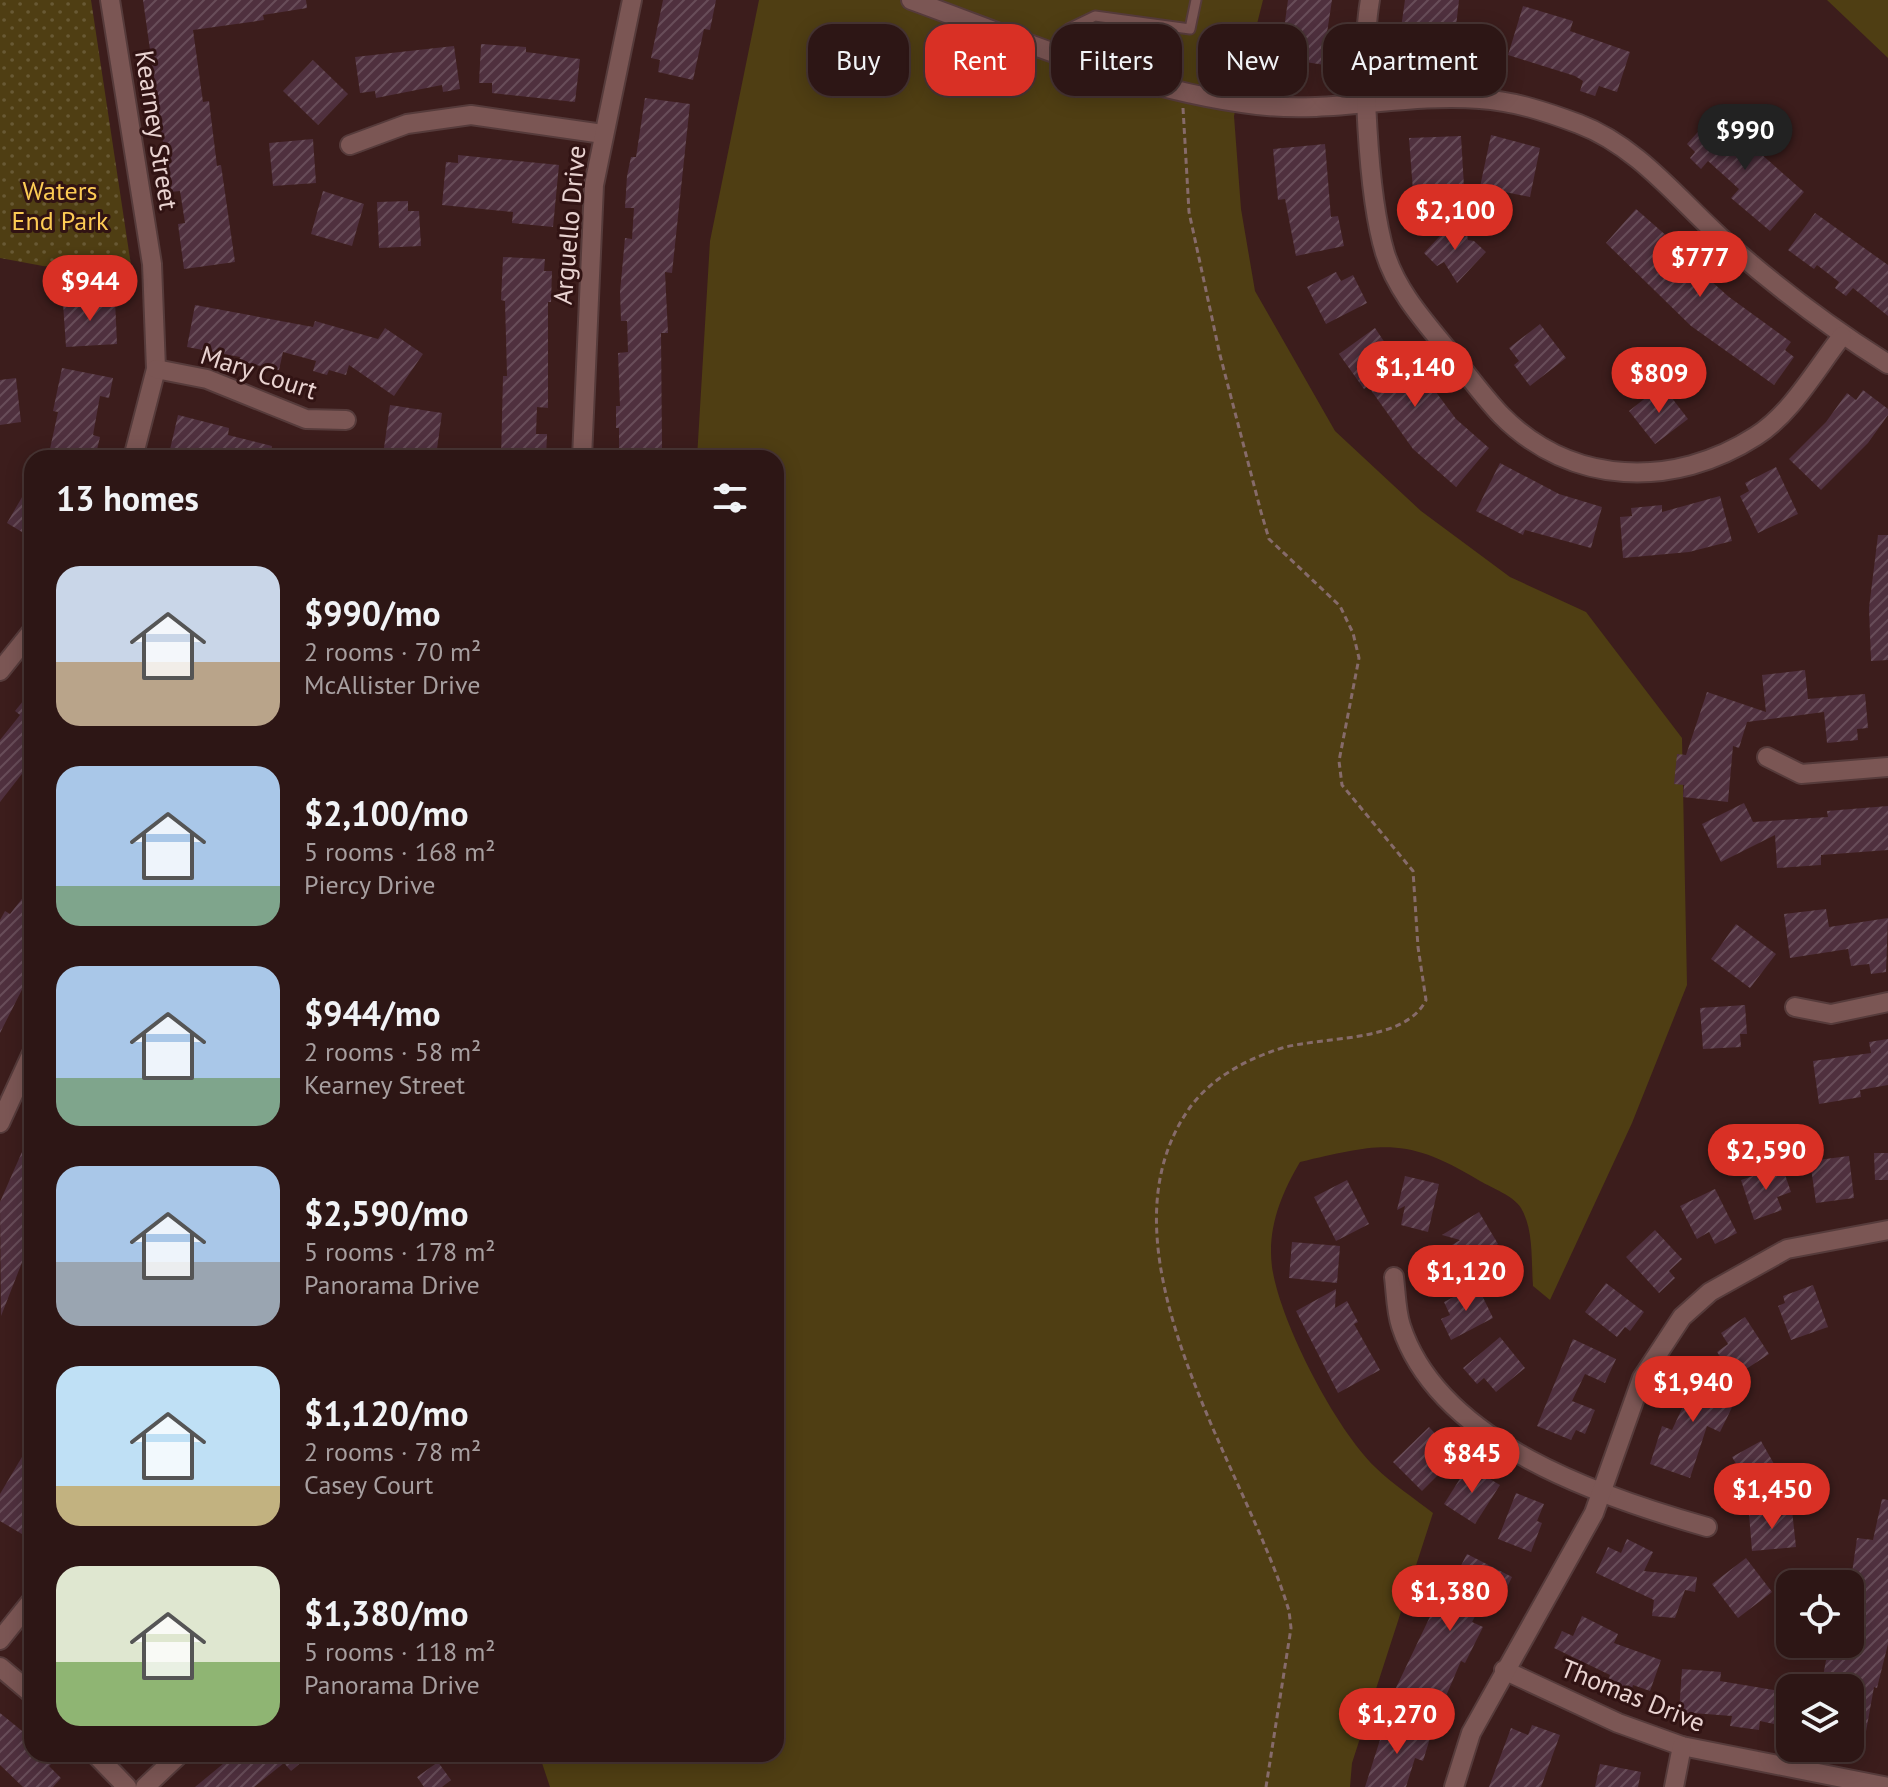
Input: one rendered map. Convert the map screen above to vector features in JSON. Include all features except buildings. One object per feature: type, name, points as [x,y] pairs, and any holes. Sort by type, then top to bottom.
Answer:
[{"type":"street","name":"Kearney Street","points":[[110,0],[152,264],[156,369],[135,450]]},
{"type":"street","name":"Arguello Drive","points":[[582,450],[594,185],[632,0]]},
{"type":"street","points":[[911,0],[1051,50]]},
{"type":"street","points":[[1370,0],[1367,35],[1369,106],[1376,210],[1386,255],[1410,304],[1501,415],[1539,446],[1577,464],[1614,472],[1670,472],[1708,462],[1757,435],[1781,415],[1842,336]]},
{"type":"street","points":[[1184,93],[1302,109],[1481,99],[1518,104],[1582,125],[1638,159],[1736,251],[1842,336],[1888,364]]},
{"type":"street","points":[[350,145],[407,124],[471,115],[603,134]]},
{"type":"street","name":"Mary Court","points":[[156,369],[207,379],[306,419],[346,420]]},
{"type":"street","points":[[0,671],[24,641]]},
{"type":"street","points":[[1767,757],[1801,774],[1888,767]]},
{"type":"street","points":[[1795,1007],[1831,1014],[1888,1002]]},
{"type":"street","points":[[0,1123],[24,1070]]},
{"type":"street","points":[[1454,1787],[1471,1733],[1573,1553],[1602,1491],[1642,1378],[1682,1317],[1710,1292],[1787,1249],[1888,1230]]},
{"type":"street","points":[[1394,1277],[1400,1325],[1432,1381],[1454,1405],[1512,1451],[1636,1507],[1707,1527]]},
{"type":"street","points":[[0,1640],[24,1610]]},
{"type":"street","points":[[0,1667],[24,1687]]},
{"type":"street","name":"Thomas Drive","points":[[1504,1670],[1618,1723],[1682,1746],[1888,1787]]},
{"type":"street","points":[[1674,1787],[1682,1746]]},
{"type":"street","points":[[103,1762],[127,1787]]},
{"type":"street","points":[[145,1787],[172,1762]]},
{"type":"lane","points":[[1182,28],[1190,29],[1196,0]]},
{"type":"lane","points":[[1078,24],[1095,16],[1153,24]]},
{"type":"path","points":[[1184,93],[1189,212],[1220,355],[1261,512],[1269,539],[1340,606],[1353,633],[1359,658],[1339,761],[1342,785],[1413,871],[1418,947],[1426,1000],[1412,1020],[1389,1030],[1281,1049],[1217,1079],[1185,1115],[1161,1177],[1157,1242],[1166,1298],[1196,1386],[1289,1611],[1291,1628],[1266,1787]]},
{"type":"green space","name":"Waters End Park","points":[[0,0],[91,0],[132,272],[43,266],[0,258]]},
{"type":"green space","points":[[759,0],[1263,0],[1257,24],[1198,24],[1198,96],[1239,96],[1234,116],[1241,209],[1255,291],[1335,431],[1421,511],[1510,577],[1586,612],[1682,738],[1687,985],[1632,1123],[1550,1300],[1533,1286],[1530,1236],[1518,1204],[1432,1156],[1412,1150],[1373,1148],[1300,1162],[1277,1212],[1271,1253],[1277,1290],[1312,1373],[1359,1449],[1382,1473],[1433,1513],[1352,1763],[1350,1787],[550,1787],[542,1762],[784,1762],[784,450],[697,450],[710,241]]},
{"type":"green space","points":[[1827,0],[1888,0],[1888,58]]}]
